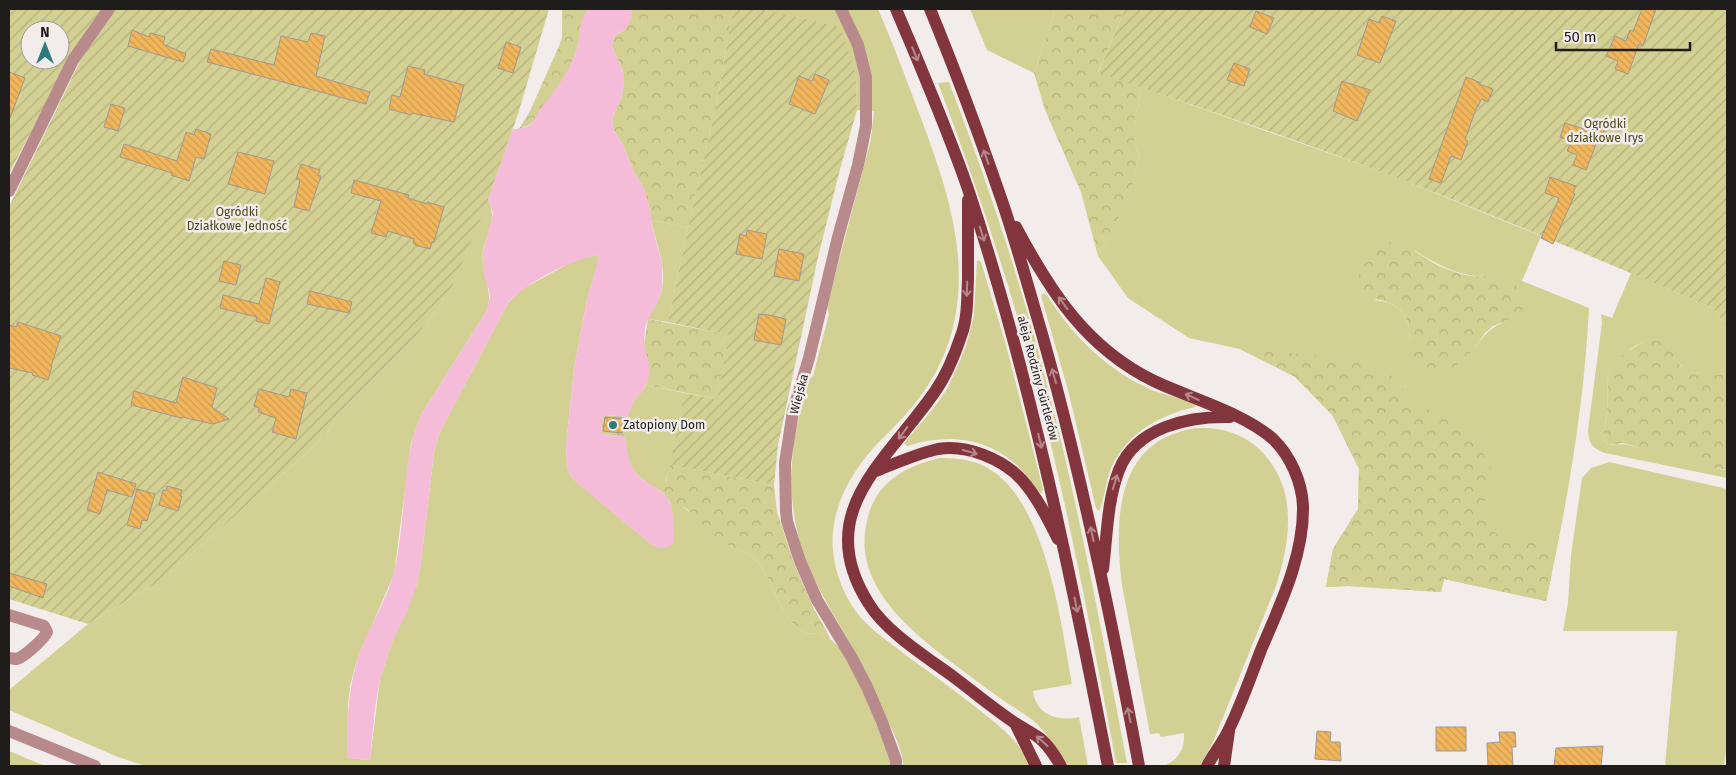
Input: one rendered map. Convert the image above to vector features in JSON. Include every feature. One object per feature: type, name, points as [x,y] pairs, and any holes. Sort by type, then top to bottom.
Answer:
[{"type":"main road","name":"aleja Rodziny Gürtlerów","points":[[896,9],[929,85],[968,188],[1022,367],[1045,458],[1067,558],[1108,764]]},
{"type":"main road","name":"aleja Rodziny Gürtlerów","points":[[930,9],[1003,202],[1062,405],[1082,488],[1139,765]]},
{"type":"main road","points":[[968,188],[968,287],[963,332],[949,367],[936,390],[858,496],[848,526],[847,546],[850,566],[859,588],[870,607],[892,629],[1015,723],[1037,736],[1061,766]]},
{"type":"main road","points":[[1003,202],[1037,265],[1065,306],[1093,340],[1127,366],[1154,381],[1237,417],[1261,430],[1273,439],[1286,454],[1298,479],[1303,504],[1302,529],[1292,570],[1230,729],[1207,766]]},
{"type":"main road","points":[[1102,582],[1113,488],[1119,468],[1132,448],[1154,431],[1177,423],[1215,417],[1237,417]]},
{"type":"main road","points":[[874,472],[905,458],[939,449],[968,450],[992,460],[1010,470],[1022,480],[1052,526],[1067,558]]},
{"type":"main road","points":[[1015,723],[1036,766]]},
{"type":"main road","points":[[1224,766],[1230,729]]},
{"type":"street","points":[[9,191],[73,60],[109,9]]},
{"type":"street","name":"Wiejska","points":[[841,9],[858,45],[866,77],[866,126],[864,144],[838,237],[820,318],[793,411],[785,463],[786,511],[787,522],[800,561],[817,600],[867,687],[896,760],[896,766]]},
{"type":"street","points":[[9,615],[44,626],[47,632],[45,637],[12,659],[9,671]]},
{"type":"street","points":[[9,731],[95,766]]},
{"type":"green space","points":[[9,9],[103,9],[70,57],[70,20],[20,20],[20,70],[63,70],[9,174]]},
{"type":"green space","name":"Ogródki Działkowe Jedność","points":[[116,9],[549,9],[518,114],[486,206],[450,292],[413,340],[338,415],[326,436],[163,579],[88,624],[9,599],[9,207],[83,55]]},
{"type":"green space","points":[[562,9],[588,9],[581,24],[577,49],[564,79],[546,105],[533,122],[519,129],[530,111],[559,46],[562,37]]},
{"type":"green space","points":[[630,9],[733,9],[717,102],[688,228],[651,220],[644,189],[634,172],[624,147],[613,129],[612,119],[621,99],[624,74],[612,46],[614,36],[623,31],[632,11]]},
{"type":"green space","points":[[733,9],[760,9],[841,27],[856,76],[857,110],[818,257],[778,445],[774,485],[670,465],[684,393],[717,399],[729,335],[668,322],[717,102]]},
{"type":"green space","points":[[765,9],[878,9],[931,146],[954,224],[959,278],[957,304],[949,341],[926,389],[902,419],[860,464],[843,493],[837,509],[832,542],[838,575],[852,606],[862,619],[998,726],[1019,747],[1028,766],[903,766],[898,743],[870,681],[815,581],[802,548],[792,500],[793,453],[796,429],[808,380],[813,376],[829,314],[827,306],[871,139],[874,111],[857,110],[856,76]]},
{"type":"green space","points":[[970,9],[1055,9],[1034,73],[987,50]]},
{"type":"green space","points":[[1055,9],[1125,9],[1098,72],[1141,87],[1134,127],[1134,141],[1139,155],[1130,196],[1098,256],[1081,192],[1045,110],[1034,73]]},
{"type":"green space","name":"Ogródki działkowe Irys","points":[[1125,9],[1727,9],[1727,327],[1713,308],[1469,206],[1315,148],[1098,73]]},
{"type":"green space","points":[[949,82],[978,159],[1004,237],[1040,356],[1082,533],[1127,763],[1116,763],[1071,533],[1029,356],[993,238],[938,83]]},
{"type":"green space","points":[[1141,87],[1388,174],[1541,236],[1522,281],[1589,308],[1587,345],[1574,455],[1546,601],[1444,579],[1441,592],[1348,586],[1326,587],[1333,549],[1358,509],[1359,469],[1333,416],[1295,376],[1240,349],[1189,338],[1128,298],[1098,256],[1130,195],[1139,155],[1134,141],[1135,115]],"holes":[[[1414,250],[1449,269],[1468,275],[1489,277],[1506,321],[1487,333],[1463,359],[1410,343],[1410,334],[1403,313],[1392,304],[1375,300]]]},
{"type":"green space","points":[[488,199],[492,220],[483,252],[483,268],[489,297],[486,312],[422,413],[411,443],[394,574],[356,663],[350,686],[347,758],[370,760],[380,679],[392,642],[417,584],[434,452],[443,426],[508,303],[522,289],[574,261],[596,255],[599,257],[587,300],[574,368],[566,446],[567,468],[572,478],[652,545],[674,535],[670,501],[688,511],[714,539],[745,552],[756,560],[769,580],[780,605],[795,626],[804,632],[822,634],[827,632],[830,639],[840,648],[861,686],[890,758],[890,766],[146,766],[118,757],[9,710],[9,690],[88,624],[163,579],[326,436],[338,415],[413,340],[450,292]]},
{"type":"green space","points":[[651,220],[688,228],[668,322],[648,319],[659,298],[663,279],[661,259]]},
{"type":"green space","points":[[1387,242],[1409,248],[1439,266],[1459,273],[1470,276],[1497,277],[1512,281],[1520,292],[1522,311],[1506,321],[1493,326],[1485,333],[1472,351],[1452,369],[1438,371],[1425,367],[1411,356],[1408,324],[1401,311],[1387,302],[1364,296],[1362,290],[1359,279],[1361,261],[1369,251]]},
{"type":"green space","points":[[977,260],[981,262],[1006,345],[1043,489],[1041,494],[1019,467],[994,449],[966,440],[952,439],[922,442],[907,446],[904,443],[933,409],[947,389],[966,346],[974,315]]},
{"type":"green space","points":[[1631,273],[1713,308],[1727,327],[1727,378],[1690,371],[1680,365],[1668,346],[1648,342],[1633,347],[1608,374],[1604,440],[1609,445],[1626,445],[1650,450],[1677,450],[1708,465],[1727,470],[1727,478],[1605,453],[1594,447],[1590,442],[1588,430],[1602,323],[1601,314],[1612,318]]},
{"type":"green space","points":[[1043,293],[1047,295],[1068,325],[1092,351],[1120,373],[1152,390],[1187,401],[1196,406],[1155,422],[1132,438],[1115,461],[1109,474],[1099,511],[1096,508],[1068,390],[1041,296]]},
{"type":"green space","points":[[648,319],[730,335],[717,399],[646,385],[648,380],[644,344]]},
{"type":"green space","points":[[1645,341],[1657,341],[1668,346],[1680,365],[1693,373],[1722,375],[1727,378],[1727,470],[1711,467],[1677,450],[1644,450],[1622,443],[1609,445],[1604,440],[1608,374],[1616,361],[1626,352]]},
{"type":"green space","points":[[1240,349],[1345,358],[1371,364],[1394,377],[1408,397],[1468,431],[1491,469],[1492,483],[1482,507],[1482,518],[1492,531],[1500,535],[1534,543],[1546,551],[1552,561],[1552,573],[1546,601],[1444,579],[1441,592],[1348,586],[1326,587],[1333,549],[1358,509],[1359,469],[1333,416],[1295,377]]},
{"type":"green space","points":[[646,385],[684,393],[670,468],[665,481],[666,495],[638,475],[628,460],[626,450],[626,421],[632,404]]},
{"type":"green space","points":[[603,415],[627,417],[625,438],[601,434]]},
{"type":"green space","points":[[1197,428],[1231,432],[1246,439],[1260,450],[1281,480],[1286,497],[1288,533],[1276,586],[1213,742],[1200,766],[1164,766],[1174,760],[1180,753],[1184,733],[1161,737],[1159,733],[1150,734],[1122,585],[1119,535],[1121,510],[1126,486],[1135,465],[1150,448],[1170,435]]},
{"type":"green space","points":[[939,458],[962,459],[979,464],[1005,482],[1022,504],[1036,532],[1056,597],[1072,684],[1033,691],[1038,706],[1049,715],[1063,718],[1079,717],[1088,766],[1069,766],[1037,724],[935,650],[900,617],[885,599],[873,579],[866,558],[865,535],[870,510],[875,499],[889,482],[907,469]]},
{"type":"green space","points":[[1609,462],[1727,489],[1727,741],[1724,766],[1665,766],[1677,631],[1563,631],[1568,603],[1571,555],[1582,478],[1591,468]]},
{"type":"green space","points":[[670,465],[774,485],[777,512],[795,566],[814,609],[827,632],[816,634],[804,632],[795,626],[780,605],[763,569],[752,556],[715,540],[687,509],[669,501],[664,493],[664,488]]},
{"type":"green space","points":[[9,751],[45,766],[9,766]]},
{"type":"shaded area","points":[[588,9],[630,9],[632,11],[629,24],[614,36],[612,46],[624,74],[621,99],[612,119],[613,129],[624,147],[634,172],[644,189],[662,264],[662,289],[657,304],[645,327],[644,344],[650,368],[648,380],[643,391],[634,401],[627,417],[603,415],[601,434],[625,438],[629,459],[634,470],[669,500],[673,517],[674,542],[664,548],[652,545],[578,484],[572,478],[567,468],[566,446],[574,368],[587,300],[599,257],[596,255],[585,258],[536,280],[508,303],[443,426],[434,452],[417,584],[407,612],[392,642],[380,679],[370,760],[347,758],[351,687],[362,646],[384,600],[394,572],[398,555],[407,467],[414,433],[422,413],[486,312],[490,297],[483,270],[483,252],[493,213],[488,199],[513,129],[522,128],[534,121],[570,66],[577,49],[583,18]]},
{"type":"building","points":[[1642,9],[1656,9],[1643,46],[1639,44],[1628,74],[1615,69],[1618,61],[1606,56],[1615,36],[1626,41],[1630,30],[1633,32]]},
{"type":"building","points":[[1256,11],[1274,18],[1267,34],[1250,27]]},
{"type":"building","points":[[1382,16],[1396,21],[1380,63],[1357,55],[1369,19],[1379,23]]},
{"type":"building","points":[[132,30],[149,37],[150,33],[165,37],[163,44],[186,54],[183,62],[128,46]]},
{"type":"building","points":[[311,33],[325,36],[316,76],[370,92],[366,104],[207,62],[211,49],[274,65],[281,36],[308,42]]},
{"type":"building","points":[[506,42],[521,47],[513,73],[498,68]]},
{"type":"building","points":[[1234,63],[1250,69],[1244,86],[1227,80]]},
{"type":"building","points":[[408,66],[425,70],[424,74],[464,85],[454,122],[412,113],[411,115],[389,109],[392,95],[400,97]]},
{"type":"building","points":[[9,72],[25,78],[10,118],[9,118]]},
{"type":"building","points":[[815,74],[829,80],[815,114],[789,104],[799,76],[812,81]]},
{"type":"building","points":[[1466,77],[1493,89],[1488,102],[1481,99],[1477,106],[1465,140],[1468,141],[1461,160],[1451,156],[1441,183],[1429,179]]},
{"type":"building","points":[[1342,81],[1370,90],[1357,121],[1333,111]]},
{"type":"building","points":[[111,104],[125,108],[118,131],[104,127]]},
{"type":"building","points":[[1591,119],[1606,125],[1600,143],[1597,142],[1586,170],[1573,165],[1577,155],[1567,151],[1570,144],[1566,142],[1567,140],[1560,137],[1565,123],[1587,130]]},
{"type":"building","points":[[196,129],[211,134],[204,159],[196,157],[189,181],[171,175],[172,173],[120,157],[124,144],[177,161],[186,132],[194,135]]},
{"type":"building","points":[[238,152],[274,161],[265,194],[228,184]]},
{"type":"building","points":[[301,164],[320,170],[318,175],[321,176],[309,211],[294,207],[300,180],[296,179]]},
{"type":"building","points":[[1550,177],[1576,186],[1573,193],[1575,194],[1553,244],[1541,238],[1559,198],[1545,193]]},
{"type":"building","points":[[354,180],[409,195],[408,198],[427,204],[427,202],[444,207],[434,242],[432,242],[430,249],[415,245],[413,243],[414,239],[388,231],[386,237],[371,233],[381,201],[351,193]]},
{"type":"building","points":[[747,230],[767,234],[762,259],[736,254],[740,234],[746,236]]},
{"type":"building","points":[[779,249],[804,254],[799,281],[774,276]]},
{"type":"building","points":[[224,261],[241,265],[236,285],[219,281]]},
{"type":"building","points":[[266,278],[280,282],[269,324],[256,321],[257,317],[220,308],[223,295],[259,304]]},
{"type":"building","points":[[310,291],[352,302],[349,313],[307,304]]},
{"type":"building","points":[[759,314],[786,319],[781,345],[754,340]]},
{"type":"building","points":[[18,322],[61,336],[48,380],[32,375],[33,373],[9,368],[9,325],[16,327]]},
{"type":"building","points":[[183,377],[217,388],[212,407],[229,419],[213,424],[131,405],[134,391],[176,403]]},
{"type":"building","points":[[259,389],[289,397],[291,389],[307,393],[296,439],[272,432],[276,418],[258,412],[259,408],[254,406]]},
{"type":"building","name":"Zatopiony Dom","points":[[605,417],[623,419],[622,433],[603,431]]},
{"type":"building","points":[[98,472],[136,484],[132,497],[107,490],[100,514],[87,510]]},
{"type":"building","points":[[167,486],[182,490],[178,511],[159,505],[163,490],[166,491]]},
{"type":"building","points":[[137,489],[155,494],[147,521],[142,520],[140,529],[127,525]]},
{"type":"building","points":[[9,573],[47,584],[43,598],[9,586]]},
{"type":"building","points":[[1436,727],[1466,727],[1466,751],[1436,751]]},
{"type":"building","points":[[1317,731],[1331,732],[1330,742],[1340,742],[1341,761],[1315,759]]},
{"type":"building","points":[[1499,732],[1515,732],[1516,747],[1512,747],[1513,766],[1488,766],[1487,743],[1500,742]]},
{"type":"building","points":[[1603,746],[1601,766],[1554,766],[1556,748]]},
{"type":"place","name":"Zatopiony Dom","points":[[613,425]]}]
